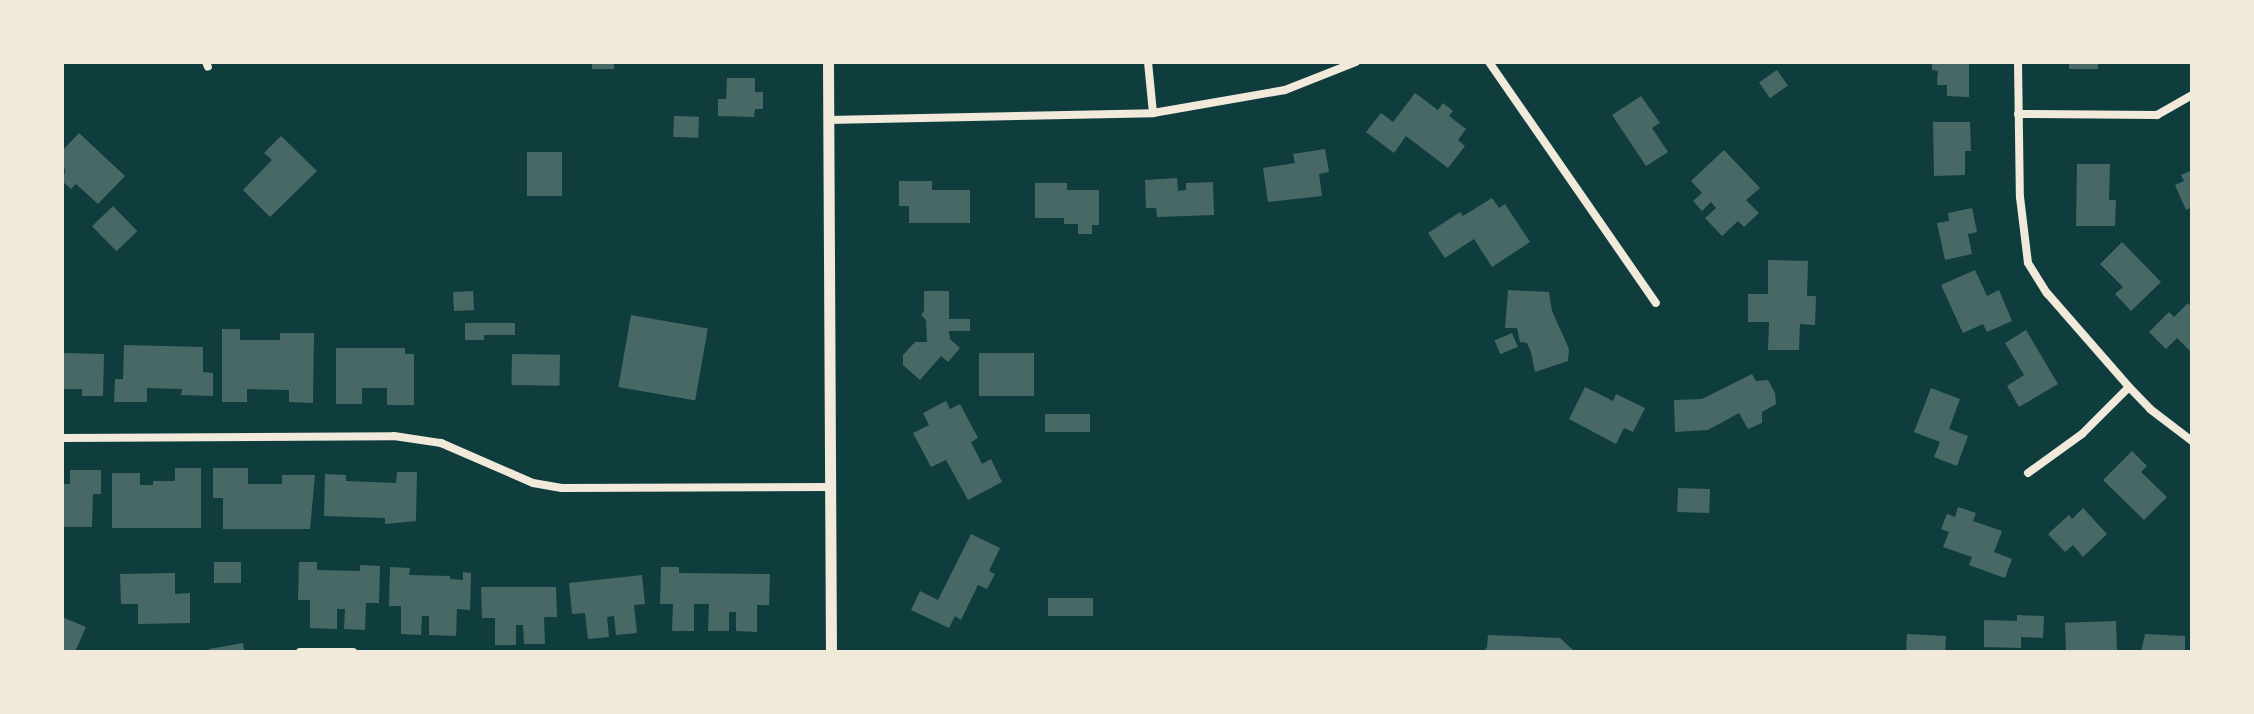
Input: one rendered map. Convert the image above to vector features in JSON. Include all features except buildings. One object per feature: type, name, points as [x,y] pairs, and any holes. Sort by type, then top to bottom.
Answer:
[{"type":"street","points":[[828,62],[831,652]]},
{"type":"street","points":[[1148,62],[1153,113]]},
{"type":"street","points":[[828,120],[1153,113],[1285,90],[1356,62]]},
{"type":"street","points":[[1489,62],[1656,303]]},
{"type":"street","points":[[2018,62],[2020,197],[2028,263],[2047,293],[2129,387],[2150,409],[2192,441]]},
{"type":"street","points":[[2018,114],[2157,115],[2192,95]]},
{"type":"street","points":[[2028,473],[2082,434],[2129,387]]},
{"type":"street","points":[[62,438],[394,436],[441,443],[533,483],[562,488],[831,487]]},
{"type":"street","points":[[300,652],[353,652]]}]
